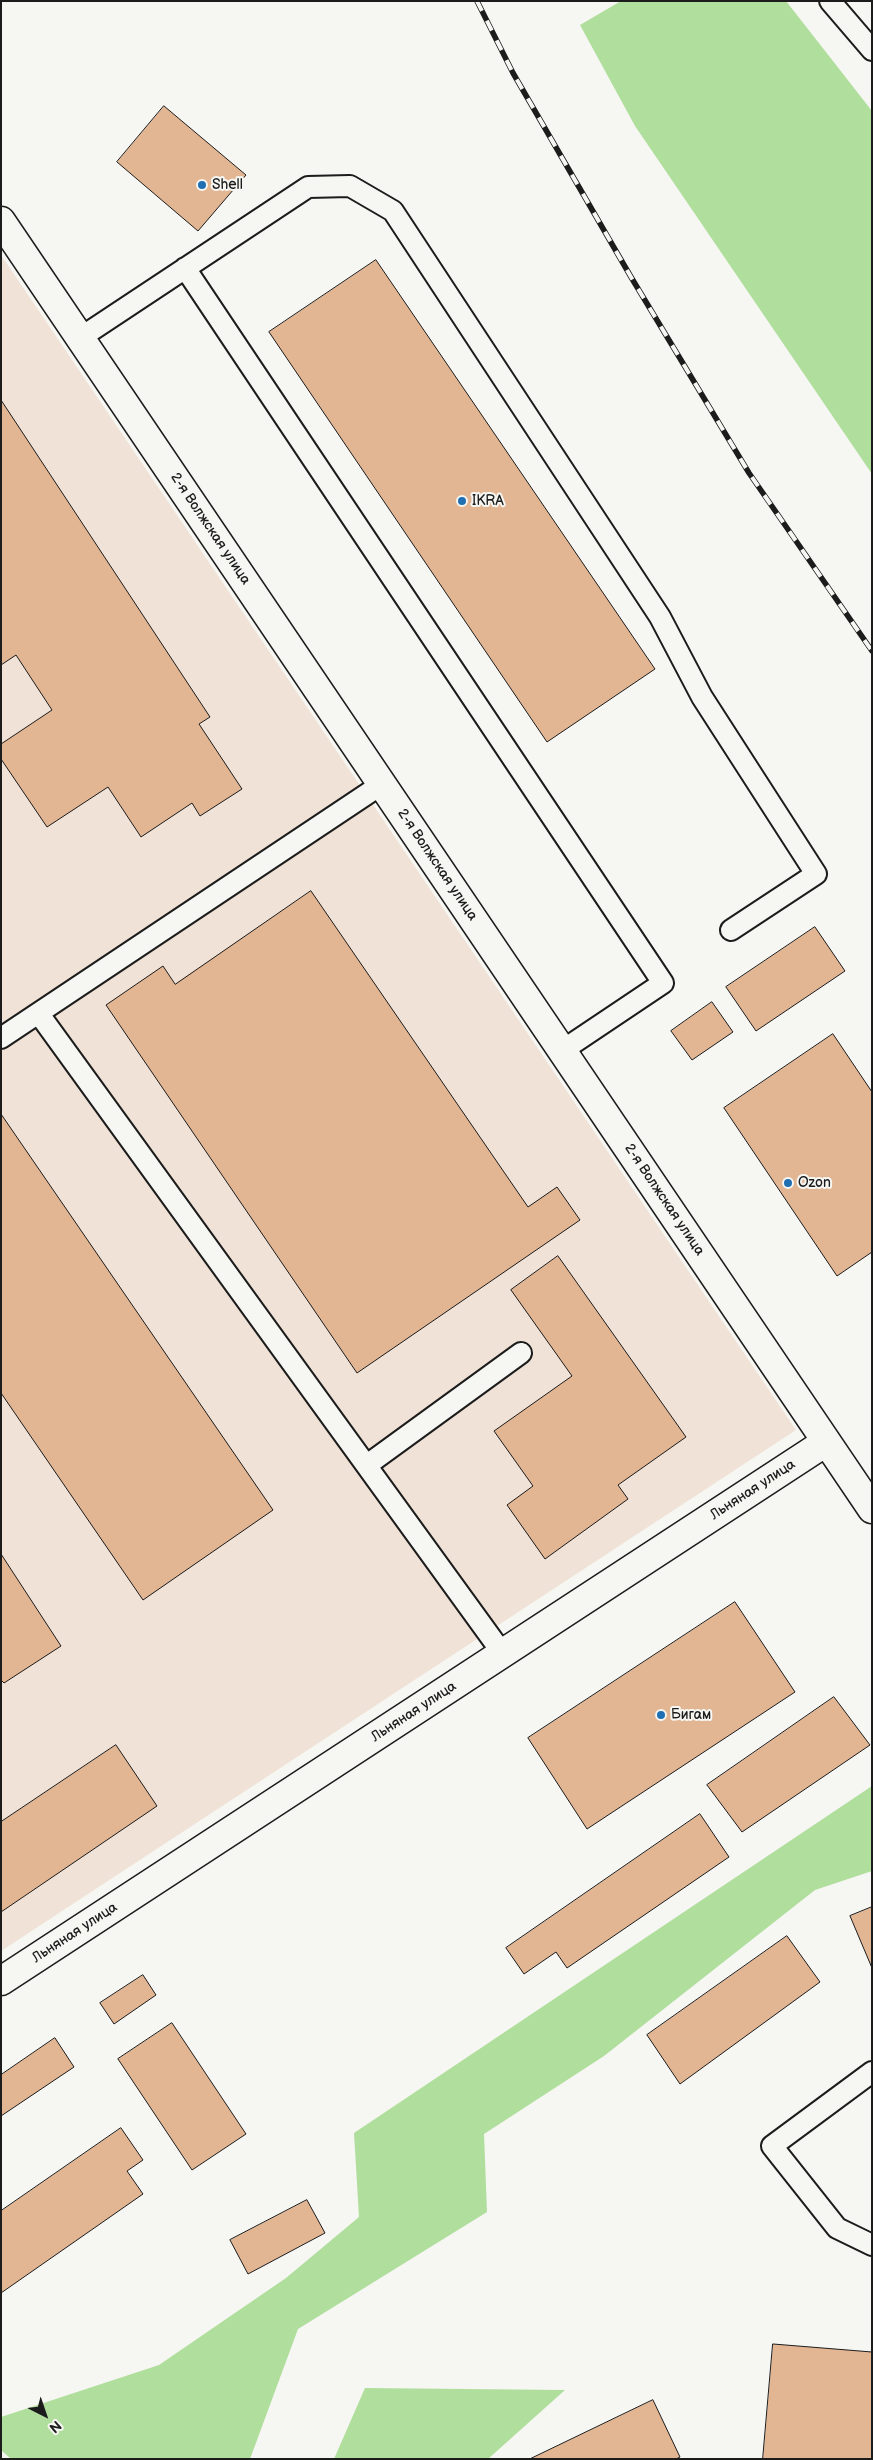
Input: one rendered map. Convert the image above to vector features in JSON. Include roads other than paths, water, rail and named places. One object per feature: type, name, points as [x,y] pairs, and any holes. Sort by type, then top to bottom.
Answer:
[{"type":"street","name":"2-я Волжская улица","points":[[1,221],[872,1509]]},
{"type":"street","name":"Льняная улица","points":[[1,1981],[826,1442]]},
{"type":"lane","points":[[830,1],[872,50]]},
{"type":"lane","points":[[80,338],[308,188],[350,186],[393,211],[660,617],[702,697],[816,874],[731,930]]},
{"type":"lane","points":[[185,268],[663,983],[563,1050]]},
{"type":"lane","points":[[1,1038],[382,784]]},
{"type":"lane","points":[[39,1014],[502,1654]]},
{"type":"lane","points":[[367,1465],[520,1354]]},
{"type":"lane","points":[[872,2072],[772,2146],[837,2228],[872,2245]]},
{"type":"railway","points":[[477,1],[513,73],[631,277],[749,473],[872,651]]},
{"type":"place","name":"Shell","points":[[202,185]]},
{"type":"place","name":"IKRA","points":[[462,501]]},
{"type":"place","name":"Ozon","points":[[788,1183]]},
{"type":"place","name":"Бигам","points":[[661,1715]]}]
